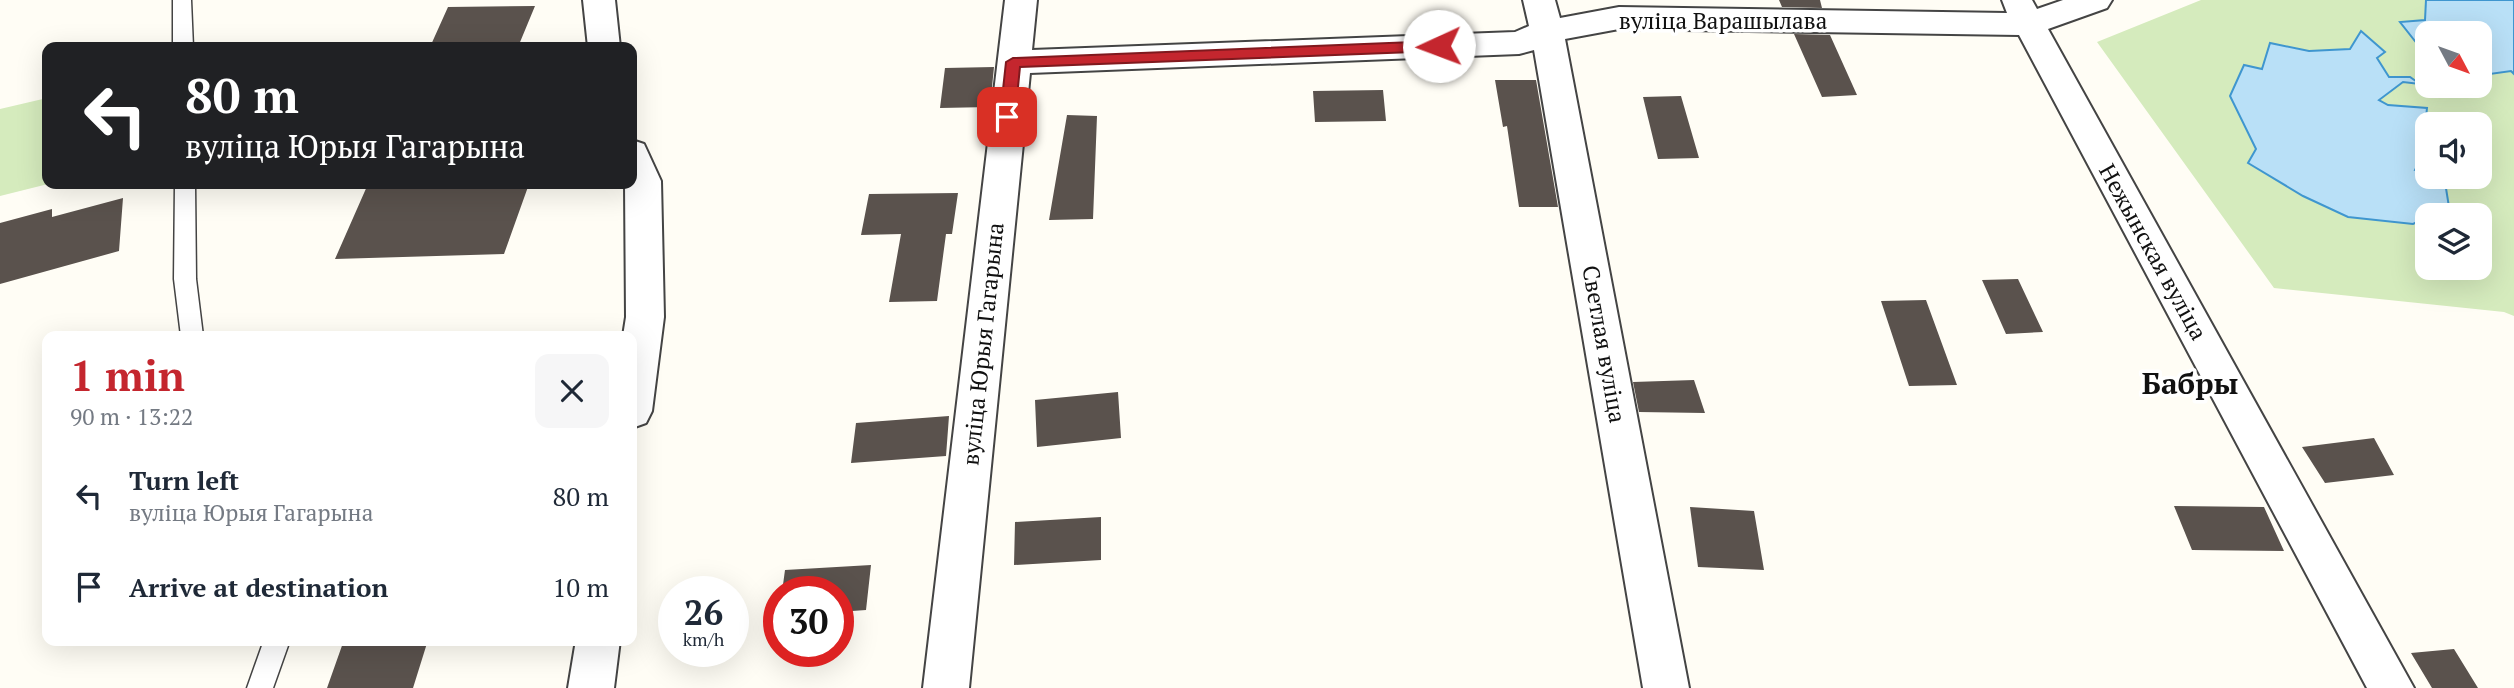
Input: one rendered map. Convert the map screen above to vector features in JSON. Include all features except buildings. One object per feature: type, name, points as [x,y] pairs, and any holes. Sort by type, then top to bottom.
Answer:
[{"type":"street","points":[[599,0],[603,42]]},
{"type":"street","name":"вуліца Юрыя Гагарына","points":[[946,688],[1021,0]]},
{"type":"street","name":"вуліца Варашылава","points":[[1013,62],[1519,43],[1543,15],[1619,18],[2022,12],[2096,0]]},
{"type":"street","name":"Нежынская вуліца","points":[[2022,12],[2391,688]]},
{"type":"street","name":"Светлая вуліца","points":[[1543,15],[1666,688]]},
{"type":"street","points":[[637,166],[643,181],[645,317],[637,375]]},
{"type":"street","points":[[591,688],[597,646]]},
{"type":"lane","points":[[182,0],[183,42]]},
{"type":"lane","points":[[185,189],[186,279],[191,331]]},
{"type":"lane","points":[[260,688],[275,646]]},
{"type":"green space","points":[[2201,0],[2514,0],[2514,316],[2504,312],[2274,288],[2097,42]]},
{"type":"green space","points":[[42,99],[42,186],[0,196],[0,109]]},
{"type":"water","points":[[2426,0],[2514,0],[2514,74],[2511,71],[2492,74],[2492,21],[2415,21],[2415,41],[2400,22],[2425,20]]},
{"type":"water","points":[[2361,31],[2385,52],[2377,58],[2389,77],[2410,77],[2415,80],[2415,83],[2403,82],[2379,100],[2388,105],[2427,108],[2427,112],[2415,112],[2415,189],[2446,189],[2448,203],[2415,203],[2413,224],[2348,217],[2303,196],[2248,163],[2256,149],[2230,96],[2244,65],[2262,69],[2270,43],[2309,51],[2350,49]]},
{"type":"district","name":"Бабры","points":[[2190,384]]},
{"type":"route","points":[[1007,117],[1013,62],[1439,46]]}]
